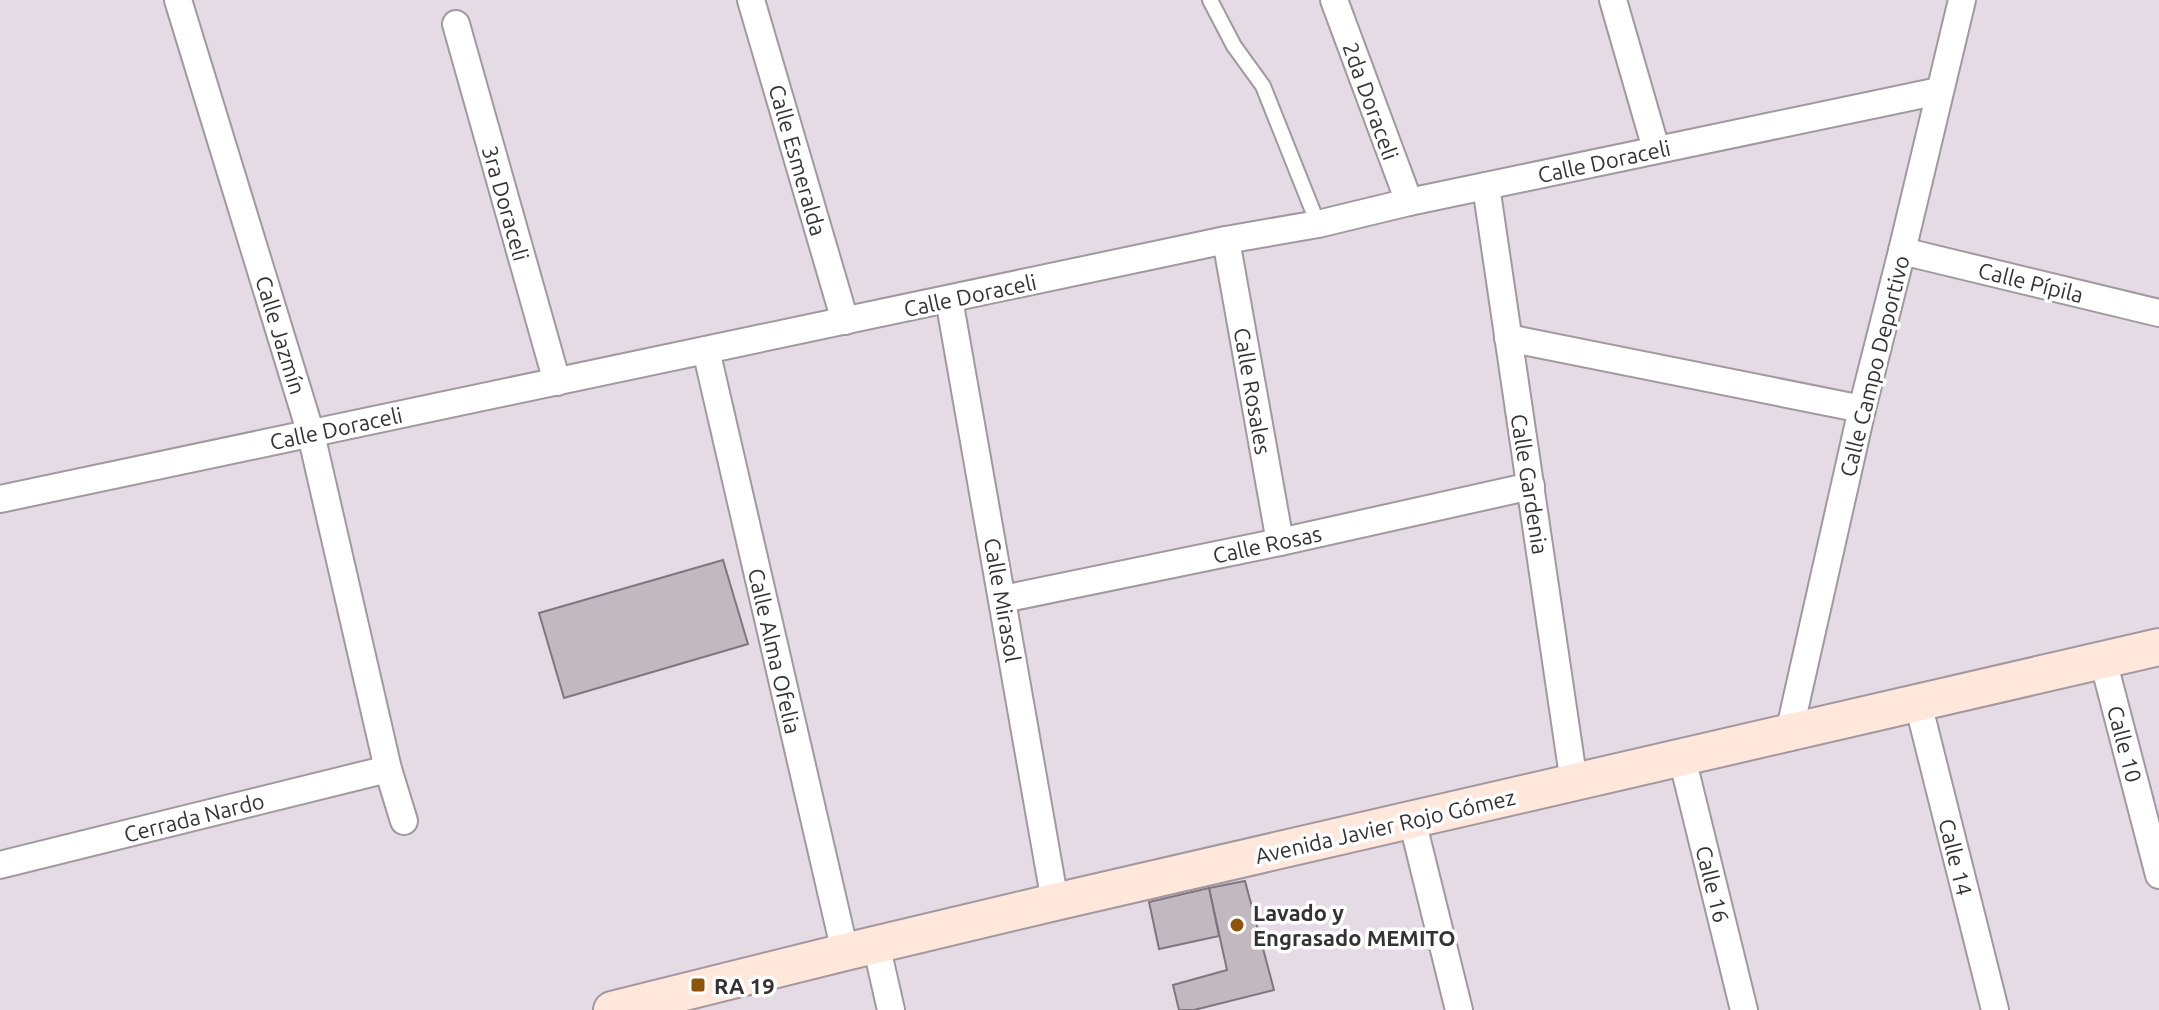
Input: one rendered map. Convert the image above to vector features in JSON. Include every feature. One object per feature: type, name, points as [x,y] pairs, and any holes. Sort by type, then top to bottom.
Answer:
[{"type":"street","name":"Calle Jazmín","points":[[178,0],[311,434],[388,769],[404,821]]},
{"type":"street","name":"Calle Esmeralda","points":[[751,0],[845,321]]},
{"type":"street","name":"2da Doraceli","points":[[1334,0],[1409,202]]},
{"type":"street","points":[[1613,0],[1656,149]]},
{"type":"street","name":"Calle Campo Deportivo","points":[[1789,733],[1862,409],[1962,0]]},
{"type":"street","name":"3ra Doraceli","points":[[456,24],[557,382]]},
{"type":"street","name":"Calle Doraceli","points":[[2,491],[311,434],[1939,91]]},
{"type":"street","name":"Calle Gardenia","points":[[1486,186],[1574,783]]},
{"type":"street","name":"Calle Rosales","points":[[1226,240],[1280,542]]},
{"type":"street","name":"Calle Pípila","points":[[1902,251],[2159,313]]},
{"type":"street","name":"Calle Mirasol","points":[[949,299],[1055,902]]},
{"type":"street","points":[[1508,338],[1862,409]]},
{"type":"street","name":"Calle Alma Ofelia","points":[[706,350],[861,948],[891,1010]]},
{"type":"street","name":"Calle Rosas","points":[[1003,599],[1531,486]]},
{"type":"street","name":"Avenida Javier Rojo Gómez","points":[[633,1008],[861,948],[1055,902],[2159,647]]},
{"type":"street","name":"Calle 10","points":[[2103,660],[2159,875]]},
{"type":"street","name":"Calle 14","points":[[1918,703],[1995,1010]]},
{"type":"street","name":"Calle 16","points":[[1682,758],[1744,1010]]},
{"type":"street","name":"Cerrada Nardo","points":[[0,865],[388,769]]},
{"type":"street","points":[[1412,820],[1459,1010]]},
{"type":"lane","points":[[1210,0],[1234,46],[1263,86],[1318,224]]},
{"type":"building","points":[[723,560],[748,644],[564,698],[539,613]]},
{"type":"building","name":"Lavado y Engrasado MEMITO","points":[[1245,881],[1274,990],[1194,1010],[1179,1010],[1173,985],[1227,970],[1209,888]]},
{"type":"building","points":[[1209,888],[1219,936],[1159,949],[1149,902]]},
{"type":"place","name":"Lavado y Engrasado MEMITO","points":[[1237,925]]},
{"type":"place","name":"RA 19","points":[[698,985]]}]
